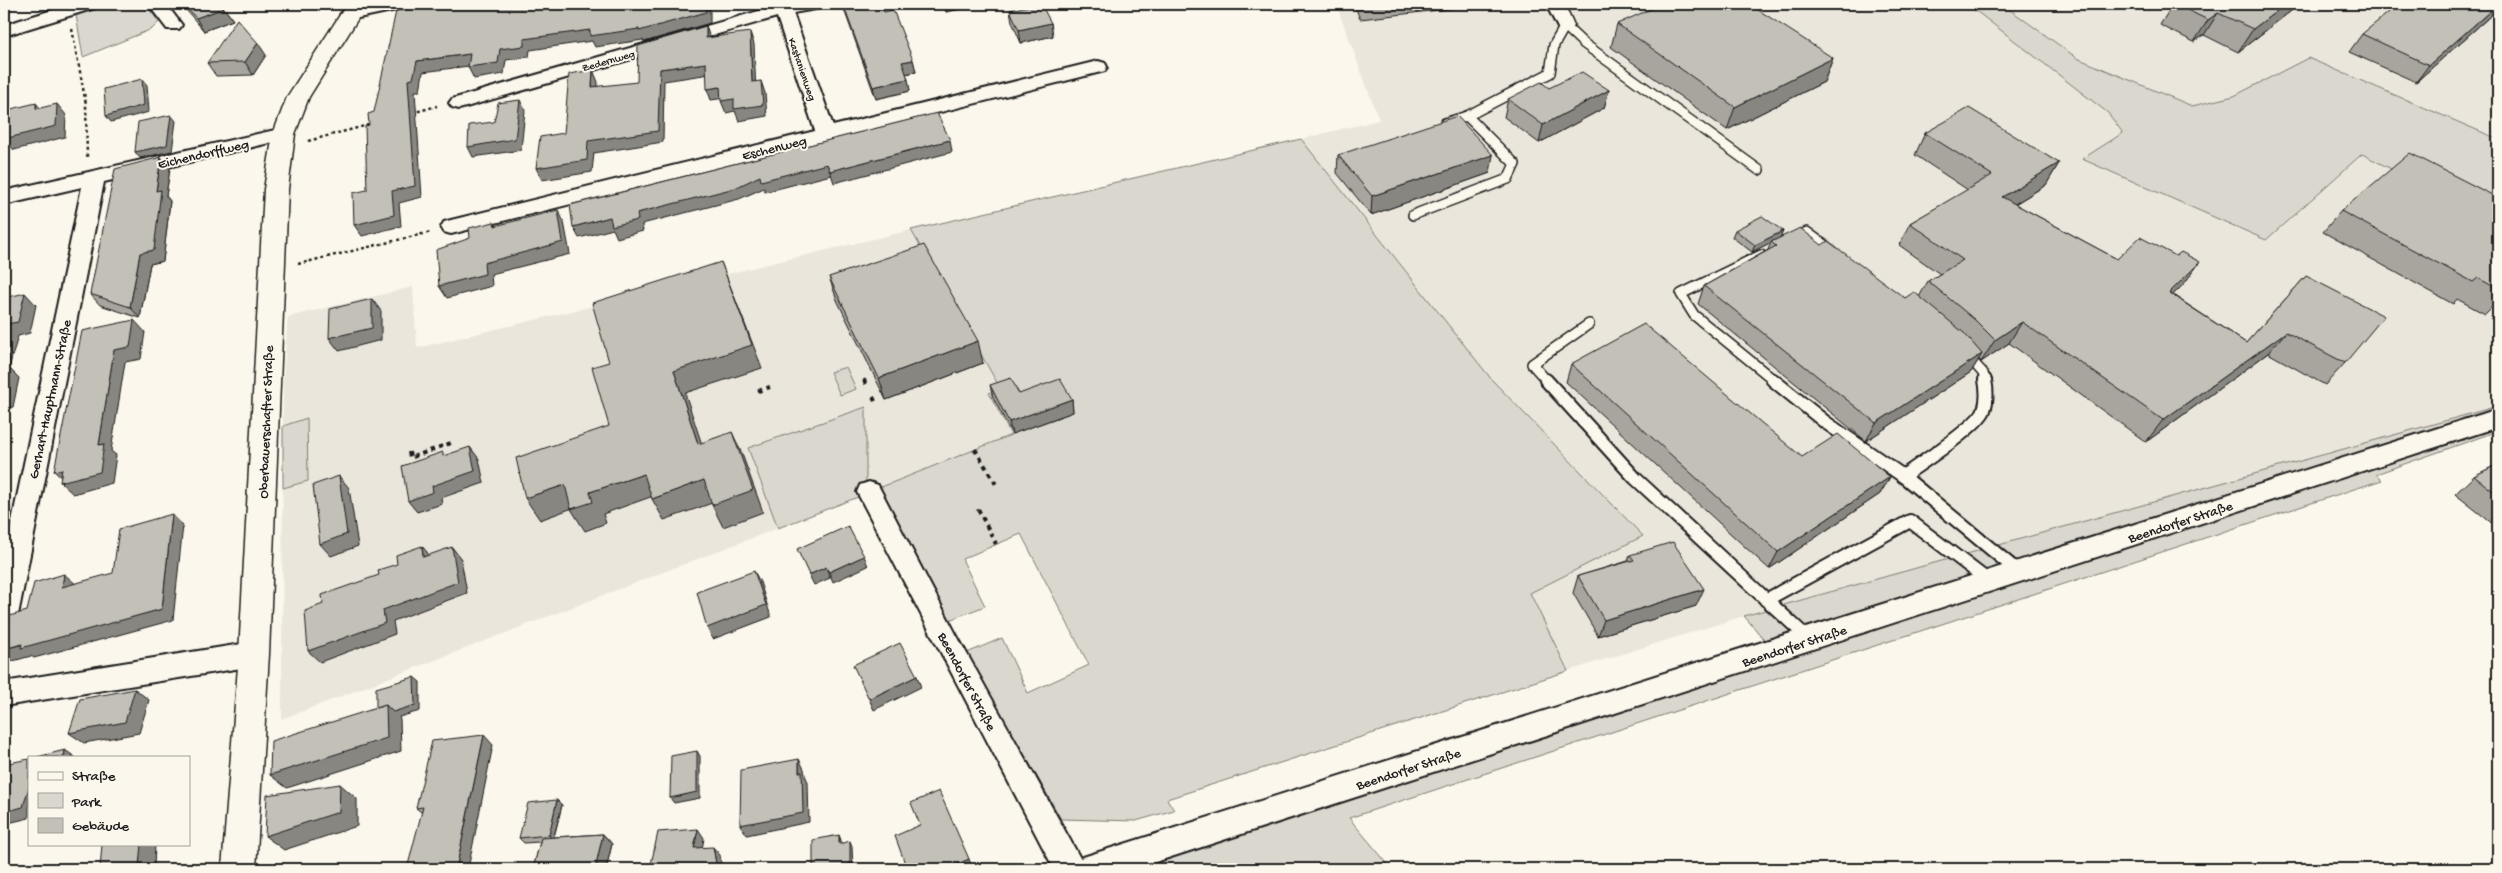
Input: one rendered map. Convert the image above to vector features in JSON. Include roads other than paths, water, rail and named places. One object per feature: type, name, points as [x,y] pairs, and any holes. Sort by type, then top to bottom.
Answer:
[{"type":"main road","name":"Oberbauerschafter Straße","points":[[235,866],[254,654],[276,189],[283,142],[298,97],[353,10]]},
{"type":"street","points":[[4,31],[89,4]]},
{"type":"street","points":[[156,4],[172,25]]},
{"type":"street","points":[[353,10],[400,4]]},
{"type":"street","name":"Zedernweg","points":[[459,103],[782,7],[815,4]]},
{"type":"street","points":[[1555,4],[1565,26]]},
{"type":"street","name":"Kastanienweg","points":[[782,7],[826,135]]},
{"type":"street","name":"Eschenweg","points":[[451,227],[1098,67]]},
{"type":"street","name":"Eichendorffweg","points":[[4,198],[283,142]]},
{"type":"street","name":"Gerhart-Hauptmann-Straße","points":[[4,620],[94,179]]},
{"type":"street","name":"Beendorfer Straße","points":[[1090,869],[2020,573],[2498,418]]},
{"type":"street","name":"Beendorfer Straße","points":[[869,492],[947,642],[1070,869]]},
{"type":"street","points":[[4,694],[254,654]]},
{"type":"lane","points":[[1432,127],[1467,116],[1550,72],[1554,45],[1565,26],[1583,42],[1759,170]]},
{"type":"lane","points":[[1413,216],[1508,179],[1515,164],[1467,116]]},
{"type":"lane","points":[[1845,260],[1807,232],[1681,294],[1694,315],[1825,422],[1904,476],[2020,573]]},
{"type":"lane","points":[[1589,324],[1532,364],[1635,478],[1810,640]]},
{"type":"lane","points":[[1904,476],[1955,439],[1984,412],[1988,393],[1983,373],[1958,346]]},
{"type":"lane","points":[[1766,600],[1910,521],[1990,582]]}]
